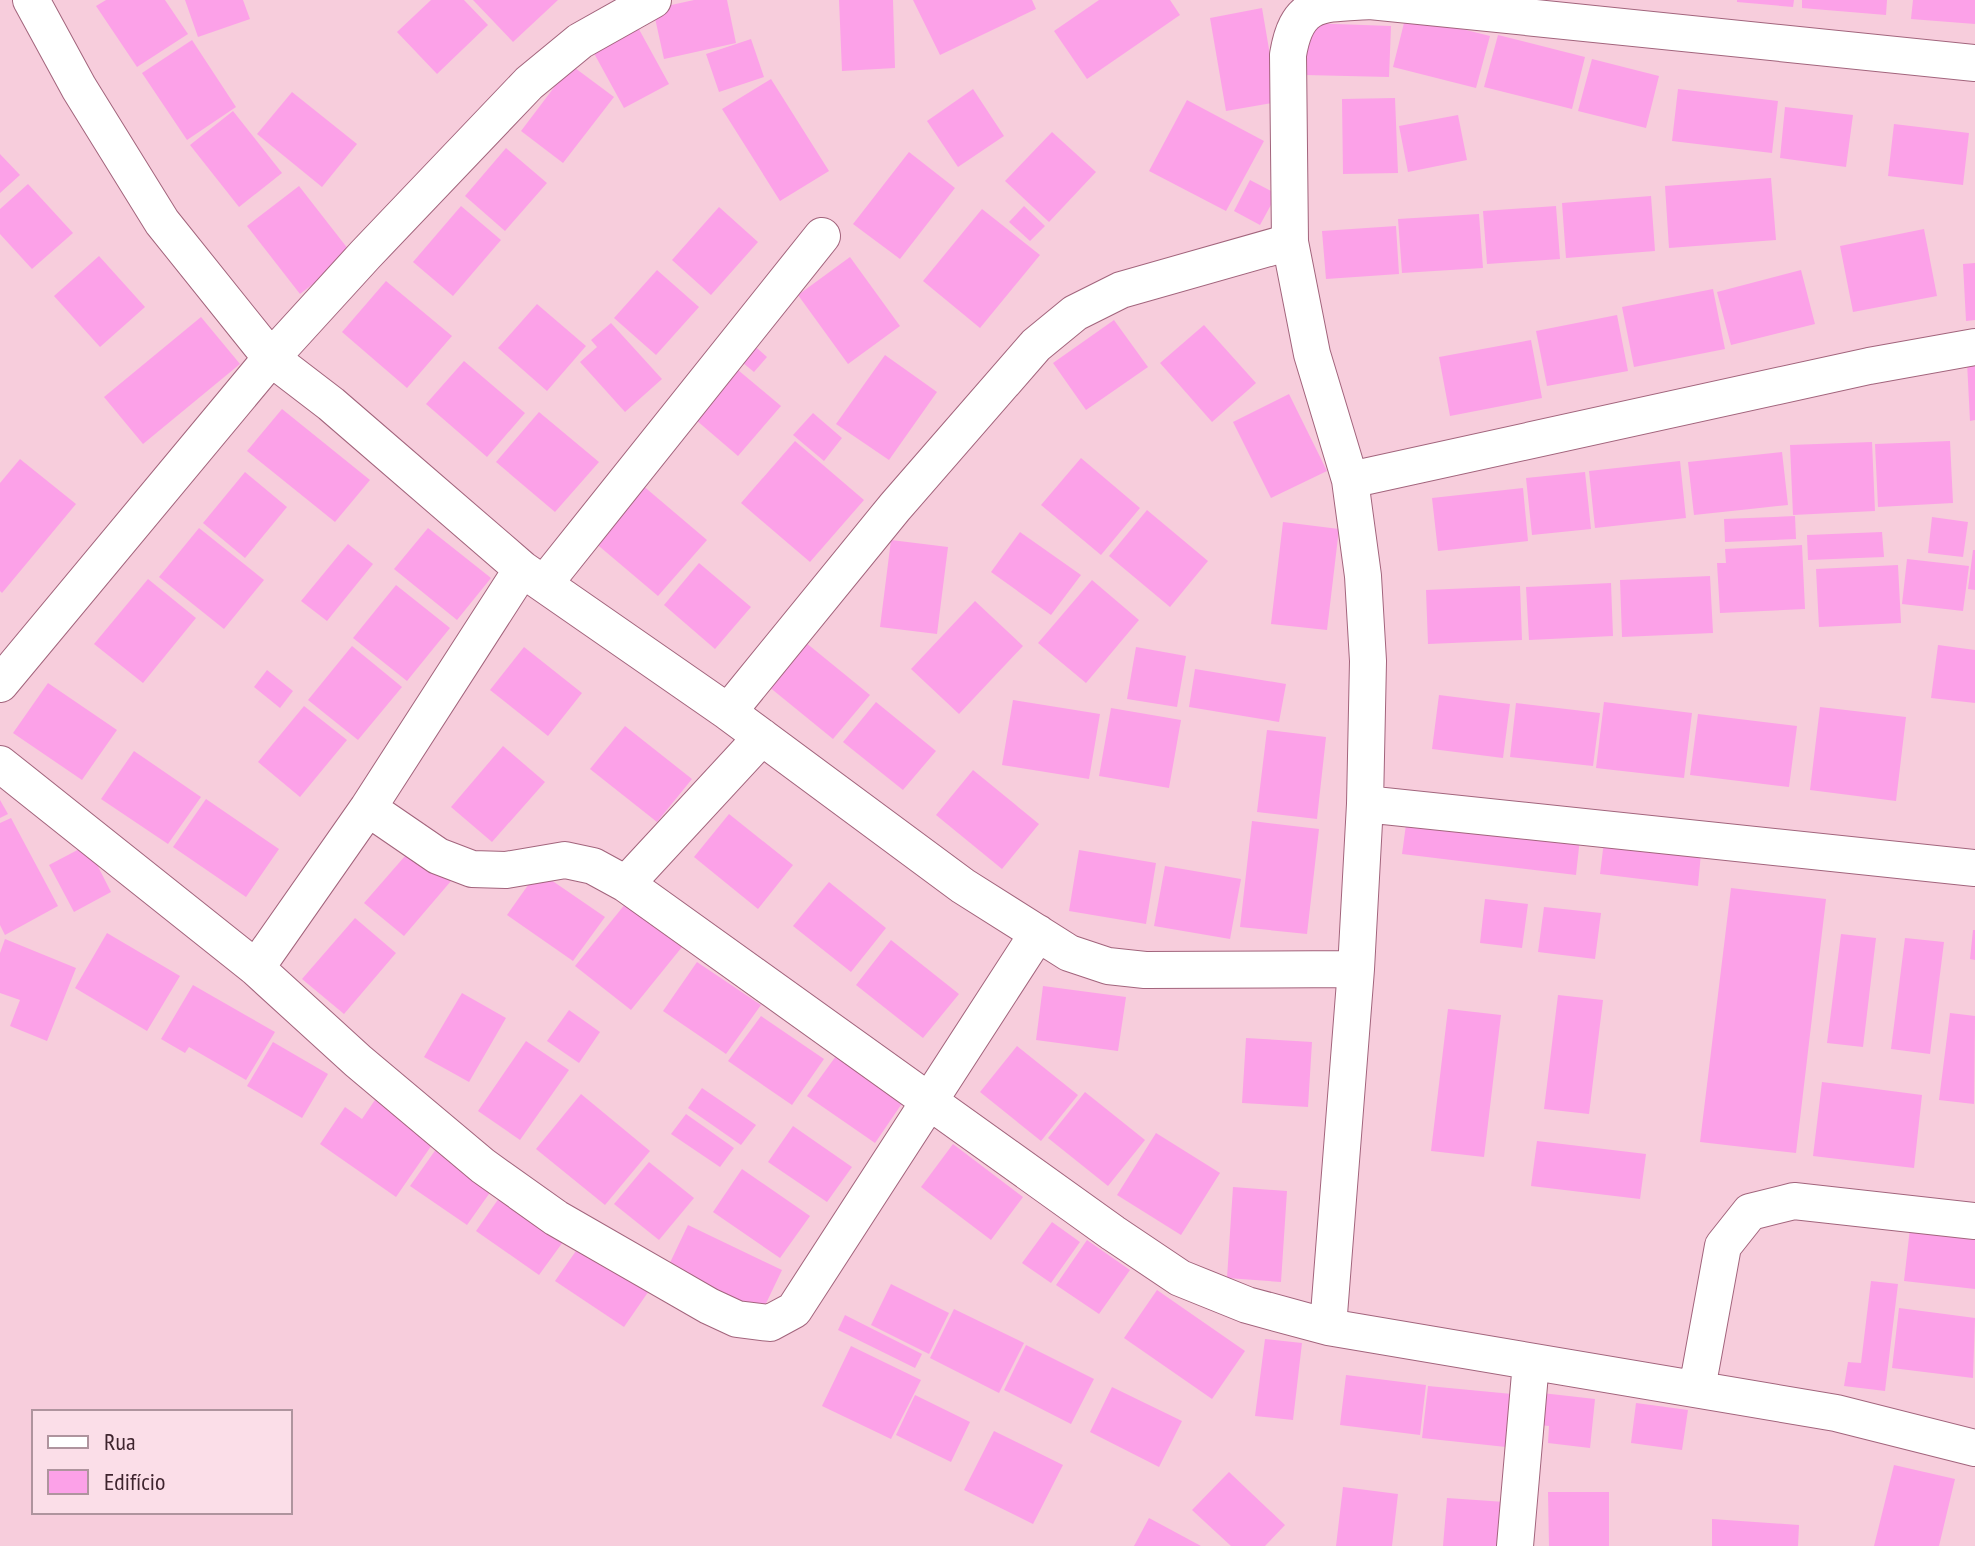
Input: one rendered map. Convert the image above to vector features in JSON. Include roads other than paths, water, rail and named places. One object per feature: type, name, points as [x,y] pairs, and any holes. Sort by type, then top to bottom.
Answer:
[{"type":"street","points":[[31,0],[79,88],[162,222],[271,358],[331,404],[533,577],[728,712],[963,886],[1069,953],[1108,966],[1145,970],[1356,969]]},
{"type":"street","points":[[0,684],[271,358],[529,83],[580,41],[653,0]]},
{"type":"street","points":[[1328,1327],[1356,969],[1365,804],[1368,661],[1363,576],[1350,480],[1312,354],[1290,242],[1288,55],[1292,32],[1304,12],[1331,3],[1370,1],[1975,63]]},
{"type":"street","points":[[256,968],[533,577],[822,236]]},
{"type":"street","points":[[728,712],[895,507],[1036,345],[1075,313],[1121,290],[1290,242]]},
{"type":"street","points":[[1350,480],[1869,366],[1975,347]]},
{"type":"street","points":[[626,884],[762,737]]},
{"type":"street","points":[[0,764],[256,968],[358,1061],[483,1166],[556,1218],[737,1319],[770,1323],[794,1310],[1038,933]]},
{"type":"street","points":[[1365,804],[1975,868]]},
{"type":"street","points":[[368,808],[438,856],[472,869],[506,870],[565,860],[593,866],[626,884],[1113,1233],[1180,1278],[1247,1305],[1328,1327],[1836,1413],[1975,1448]]},
{"type":"street","points":[[1697,1389],[1723,1246],[1750,1212],[1794,1201],[1975,1221]]},
{"type":"street","points":[[1515,1546],[1531,1362]]}]
